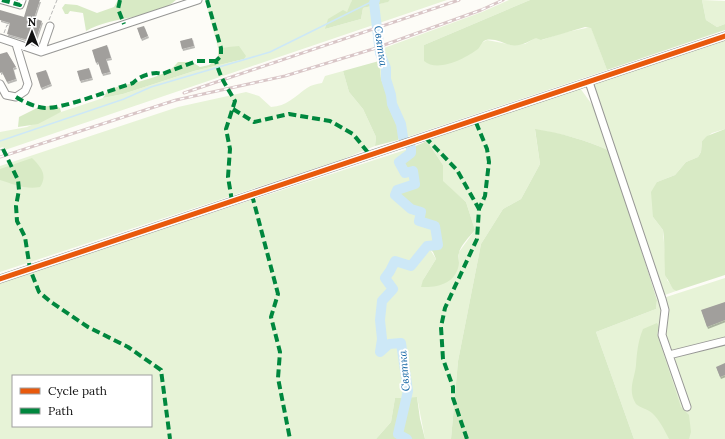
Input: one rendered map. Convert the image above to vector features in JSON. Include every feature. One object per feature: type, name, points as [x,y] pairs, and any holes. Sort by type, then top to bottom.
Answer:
[{"type":"street","points":[[2,0],[20,5],[22,0]]},
{"type":"street","points":[[1,39],[41,52],[198,0]]},
{"type":"street","points":[[41,52],[50,26]]},
{"type":"street","points":[[0,279],[725,36]]},
{"type":"street","points":[[0,84],[6,94],[16,97],[25,91],[28,84],[16,44]]},
{"type":"street","points":[[589,82],[662,299],[665,310],[662,336],[687,406]]},
{"type":"street","points":[[669,355],[725,341]]},
{"type":"path","points":[[50,26],[48,22],[57,0]]},
{"type":"path","points":[[1,39],[7,25],[9,26]]},
{"type":"green space","points":[[118,0],[176,0],[156,11],[108,22],[86,31],[83,13],[70,11],[68,14],[65,14],[62,8],[65,4],[77,5],[97,13],[114,7]]},
{"type":"green space","points":[[205,0],[352,0],[350,9],[325,29],[361,19],[363,8],[390,0],[447,0],[5,150],[3,147],[0,148],[0,132],[27,127],[61,112],[103,98],[123,94],[194,71],[244,59],[232,47],[218,48]]},
{"type":"green space","points":[[352,0],[390,0],[388,2],[363,8],[361,19],[325,29],[328,19],[343,10],[347,12]]},
{"type":"green space","points":[[509,0],[530,0],[424,45],[440,65],[487,40],[512,45],[525,44],[537,37],[542,40],[562,33],[591,27],[607,70],[398,140],[398,128],[388,106],[388,97],[381,79],[379,61],[386,59],[384,48],[482,12]]},
{"type":"green space","points":[[530,0],[702,0],[706,20],[717,27],[725,24],[725,30],[607,70],[591,28],[585,27],[541,40],[536,38],[524,44],[517,45],[510,45],[495,40],[486,40],[478,49],[459,60],[444,65],[430,64],[424,61],[424,45]]},
{"type":"green space","points":[[702,0],[725,1],[725,24],[717,27],[706,20]]},
{"type":"green space","points":[[725,40],[725,129],[712,133],[702,141],[701,152],[698,157],[686,162],[675,175],[657,182],[653,217],[663,230],[667,280],[676,291],[665,295],[593,84]]},
{"type":"green space","points":[[239,46],[246,56],[244,59],[194,71],[123,94],[103,98],[108,90],[146,80],[161,74],[171,69],[178,62],[192,62],[200,67],[209,65],[218,58],[218,48]]},
{"type":"green space","points":[[379,61],[381,79],[388,97],[388,106],[398,128],[398,140],[375,146],[376,137],[363,109],[349,92],[343,71]]},
{"type":"green space","points":[[343,71],[349,92],[363,109],[376,137],[375,146],[343,159],[0,272],[0,166],[178,107],[246,92],[259,96],[271,107],[282,105],[309,87],[322,83],[325,76]]},
{"type":"green space","points":[[580,88],[593,106],[610,151],[573,138],[535,130],[540,164],[521,199],[503,209],[481,244],[458,361],[451,439],[425,439],[417,397],[395,398],[391,422],[376,439],[0,439],[0,282],[411,148],[411,153],[407,158],[413,171],[415,184],[397,190],[407,204],[413,209],[421,212],[419,221],[435,226],[438,245],[428,246],[436,259],[423,280],[459,263],[459,252],[475,230],[466,202],[442,181],[443,165],[427,141],[529,102]]},
{"type":"green space","points":[[54,105],[60,108],[61,112],[38,124],[18,127],[19,117],[37,108]]},
{"type":"green space","points":[[535,129],[573,137],[610,151],[657,300],[656,309],[596,332],[634,439],[451,439],[458,361],[481,244],[503,209],[521,199],[540,164]]},
{"type":"green space","points":[[725,129],[725,275],[676,291],[673,289],[665,275],[663,230],[653,217],[651,192],[657,182],[675,175],[686,162],[698,157],[701,152],[702,141],[707,136]]},
{"type":"green space","points":[[427,141],[443,165],[443,181],[466,202],[475,230],[461,247],[457,270],[451,280],[440,285],[421,287],[423,280],[436,259],[433,252],[427,246],[438,245],[435,226],[419,221],[421,212],[411,209],[395,195],[397,190],[415,184],[413,171],[405,173],[399,162],[411,154],[411,148]]},
{"type":"green space","points":[[32,158],[42,171],[43,179],[40,187],[25,187],[0,180],[0,169]]},
{"type":"green space","points":[[725,278],[725,439],[634,439],[596,332],[656,309],[657,300]]},
{"type":"green space","points":[[657,323],[659,327],[657,334],[681,407],[689,415],[691,432],[689,439],[669,439],[662,425],[655,416],[636,404],[633,399],[632,384],[641,333],[643,329]]},
{"type":"green space","points":[[417,397],[425,439],[376,439],[391,422],[395,398]]},
{"type":"building","points":[[29,0],[40,0],[34,18],[42,21],[35,42],[7,34],[10,23],[0,20],[0,10],[24,17]]},
{"type":"building","points":[[144,26],[148,36],[141,39],[137,28]]},
{"type":"building","points":[[192,38],[194,46],[182,49],[180,41]]},
{"type":"building","points":[[107,45],[111,58],[106,59],[110,72],[102,74],[98,62],[96,63],[92,50]]},
{"type":"building","points":[[7,52],[16,67],[13,68],[16,79],[7,82],[2,72],[0,73],[0,54]]},
{"type":"building","points":[[89,68],[92,78],[80,81],[77,71]]},
{"type":"building","points":[[46,70],[51,84],[41,88],[36,73]]},
{"type":"building","points":[[725,302],[725,320],[707,327],[701,310]]},
{"type":"building","points":[[725,363],[725,375],[720,377],[716,367]]},
{"type":"waterway","points":[[0,141],[124,99],[151,87],[270,52],[375,0]]},
{"type":"waterway","name":"Святка","points":[[375,0],[374,3],[380,53],[386,68],[386,79],[392,104],[401,124],[403,137]]},
{"type":"waterway","name":"Святка","points":[[407,439],[398,434],[408,391],[401,343],[389,344],[380,352],[382,339],[380,320],[382,301],[393,289],[385,278],[395,261],[411,266],[427,246],[438,245],[435,226],[419,221],[421,212],[411,209],[395,195],[397,190],[415,184],[413,171],[405,173],[399,162],[411,153],[411,148]]},
{"type":"railway","points":[[184,93],[459,0]]},
{"type":"railway","points":[[0,157],[176,100],[285,76],[373,49],[481,10],[503,0]]},
{"type":"marked path","points":[[2,0],[20,5],[22,0]]},
{"type":"marked path","points":[[120,0],[118,9],[124,24]]},
{"type":"marked path","points":[[207,0],[221,48],[221,56],[216,61],[224,82],[235,101],[226,129],[230,149],[228,177],[232,201]]},
{"type":"marked path","points":[[16,97],[37,107],[53,107],[75,102],[133,83],[139,78],[147,75],[155,73],[162,74],[197,61],[216,61]]},
{"type":"marked path","points":[[233,109],[254,122],[289,114],[330,121],[353,134],[370,155]]},
{"type":"marked path","points":[[467,439],[453,398],[453,387],[443,359],[441,327],[445,308],[477,239],[479,209],[485,196],[489,162],[487,149],[475,120]]},
{"type":"marked path","points":[[425,137],[457,170],[479,209]]},
{"type":"marked path","points":[[3,149],[18,180],[19,190],[16,206],[17,221],[25,237],[30,269],[39,292],[88,327],[128,347],[161,370],[170,439]]},
{"type":"marked path","points":[[252,195],[278,294],[271,317],[280,352],[278,378],[290,439]]},
{"type":"cycle path","points":[[0,279],[725,36]]}]
